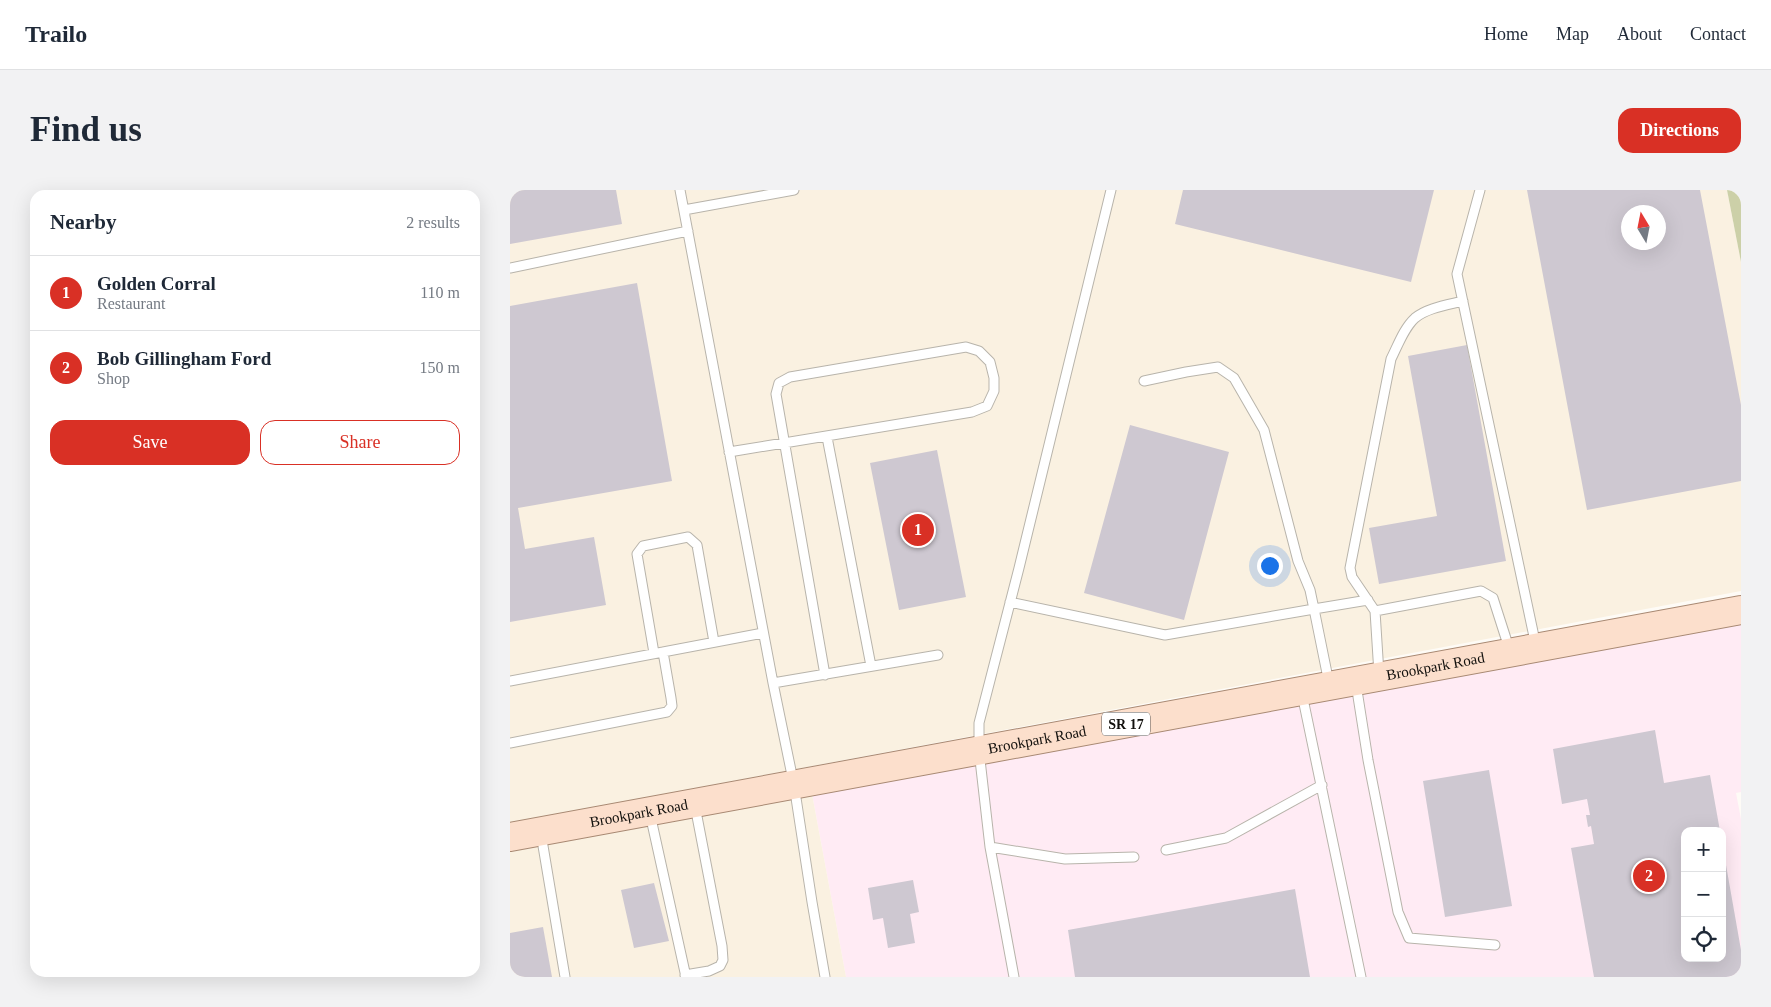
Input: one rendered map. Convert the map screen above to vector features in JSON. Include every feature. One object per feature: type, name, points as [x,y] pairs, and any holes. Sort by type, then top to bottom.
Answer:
[{"type":"main road","name":"Brookpark Road","points":[[510,837],[1741,610]]},
{"type":"lane","points":[[680,190],[763,633],[794,785],[825,977]]},
{"type":"lane","points":[[684,210],[794,190]]},
{"type":"lane","points":[[1014,977],[990,847],[979,750],[979,723],[1111,190]]},
{"type":"lane","points":[[1480,190],[1457,274],[1536,648]]},
{"type":"lane","points":[[510,268],[688,231]]},
{"type":"lane","points":[[1376,612],[1352,577],[1350,568],[1391,358],[1405,330],[1416,318],[1434,308],[1463,301]]},
{"type":"lane","points":[[729,452],[784,444],[972,412],[987,406],[994,391],[994,378],[990,362],[979,351],[966,347],[790,377],[779,384],[776,394],[784,444],[825,674]]},
{"type":"lane","points":[[1144,381],[1218,367],[1234,378],[1264,430],[1298,561],[1310,590],[1314,609],[1355,682],[1368,760],[1398,912],[1408,938],[1494,945]]},
{"type":"lane","points":[[826,437],[871,666]]},
{"type":"lane","points":[[510,743],[667,712],[672,706],[637,554],[643,546],[688,537],[697,544],[714,642]]},
{"type":"lane","points":[[1376,612],[1481,591],[1493,598],[1510,653]]},
{"type":"lane","points":[[1010,602],[1165,635],[1368,600]]},
{"type":"lane","points":[[1355,682],[1376,612]]},
{"type":"lane","points":[[510,681],[763,633]]},
{"type":"lane","points":[[773,683],[938,655]]},
{"type":"lane","points":[[1302,691],[1361,977]]},
{"type":"lane","points":[[1166,850],[1226,838],[1322,785]]},
{"type":"lane","points":[[650,811],[686,976],[709,971],[720,966],[723,960],[695,803]]},
{"type":"lane","points":[[541,831],[565,977]]},
{"type":"lane","points":[[990,847],[1065,860],[1134,857]]},
{"type":"shaded area","points":[[510,190],[1727,190],[1741,262],[1741,591],[510,823]]},
{"type":"shaded area","points":[[1741,622],[1741,792],[1736,793],[1741,819],[1741,977],[846,977],[812,794]]},
{"type":"shaded area","points":[[812,794],[846,977],[510,977],[510,850]]},
{"type":"green space","points":[[1727,190],[1741,190],[1741,262]]},
{"type":"building","points":[[510,190],[616,190],[622,224],[510,244]]},
{"type":"building","points":[[1183,190],[1434,190],[1411,282],[1175,224]]},
{"type":"building","points":[[1527,190],[1700,190],[1741,405],[1741,481],[1587,510]]},
{"type":"building","points":[[637,283],[672,481],[518,508],[525,549],[594,537],[606,605],[510,622],[510,306]]},
{"type":"building","points":[[1467,345],[1506,561],[1379,584],[1369,528],[1437,516],[1408,356]]},
{"type":"building","points":[[1130,425],[1229,452],[1184,620],[1084,593]]},
{"type":"building","points":[[937,450],[966,597],[899,610],[870,463]]},
{"type":"building","points":[[1655,730],[1664,783],[1710,775],[1719,827],[1681,827],[1681,962],[1726,962],[1726,865],[1741,950],[1741,977],[1594,977],[1571,848],[1594,844],[1591,826],[1588,827],[1586,815],[1590,815],[1587,799],[1562,804],[1553,749]]},
{"type":"building","points":[[1489,770],[1512,906],[1445,917],[1423,781]]},
{"type":"building","points":[[913,880],[919,912],[910,914],[915,943],[888,948],[883,918],[873,920],[868,888]]},
{"type":"building","points":[[654,883],[669,941],[634,948],[621,890]]},
{"type":"building","points":[[1295,889],[1310,977],[1075,977],[1068,930]]},
{"type":"building","points":[[543,927],[552,977],[510,977],[510,933]]},
{"type":"place","name":"Golden Corral","points":[[918,530]]},
{"type":"place","name":"Bob Gillingham Ford","points":[[1649,876]]}]
